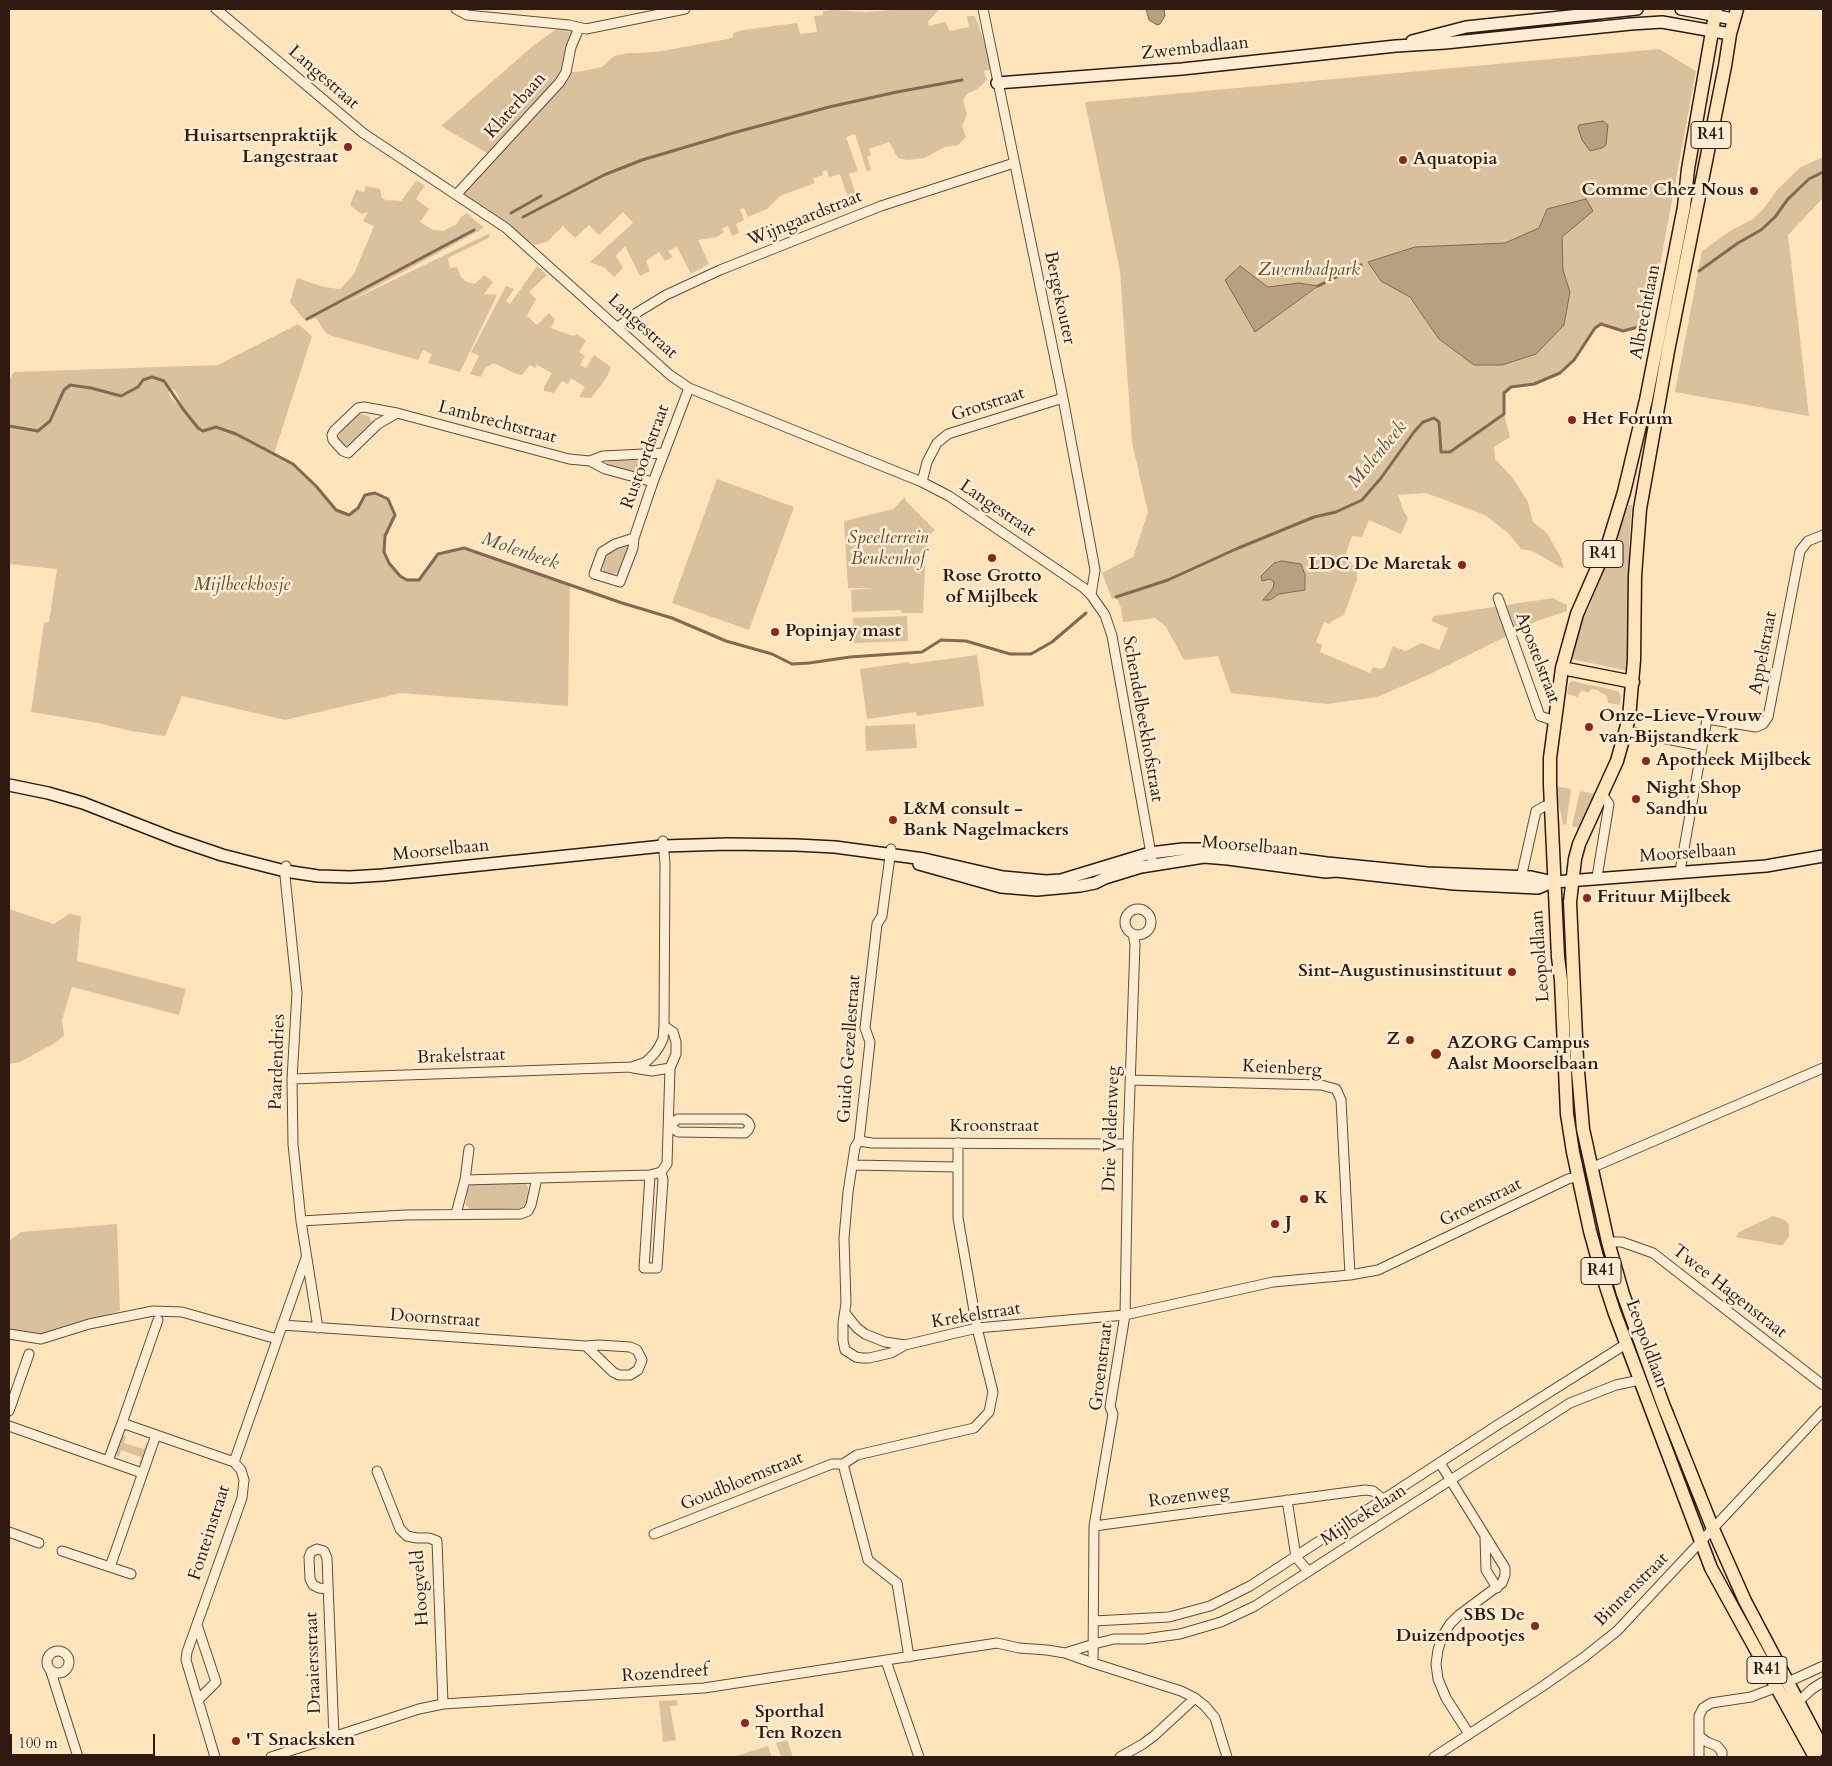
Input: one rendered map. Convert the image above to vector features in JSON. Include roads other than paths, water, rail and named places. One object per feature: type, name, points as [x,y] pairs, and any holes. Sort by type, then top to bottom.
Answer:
[{"type":"main road","points":[[1630,24],[1633,9]]},
{"type":"main road","name":"Zwembadlaan","points":[[1396,46],[1425,36],[1466,27],[1633,9]]},
{"type":"main road","points":[[1681,9],[1735,14]]},
{"type":"main road","name":"Albrechtlaan","points":[[1562,668],[1577,614],[1613,528],[1624,492],[1646,400],[1684,208],[1688,169],[1716,12]]},
{"type":"main road","name":"Albrechtlaan","points":[[1633,682],[1637,541],[1642,495],[1668,351],[1735,14]]},
{"type":"main road","points":[[1495,38],[1494,29],[1552,22],[1558,17]]},
{"type":"main road","name":"Zwembadlaan","points":[[997,84],[1172,70],[1630,24],[1662,22],[1730,34]]},
{"type":"main road","points":[[1562,668],[1633,682]]},
{"type":"main road","name":"R41","points":[[1554,882],[1550,806],[1550,758],[1562,668]]},
{"type":"main road","name":"R41","points":[[1572,880],[1574,859],[1579,844],[1617,761],[1626,731],[1633,682]]},
{"type":"main road","name":"Moorselbaan","points":[[9,785],[83,803],[215,853],[318,876],[358,876],[663,843],[796,844],[891,852],[1001,887],[1026,890],[1049,890],[1095,883],[1135,869],[1204,857],[1448,884],[1538,888],[1554,882],[1597,877],[1766,866],[1823,856]]},
{"type":"main road","name":"Moorselbaan","points":[[923,862],[1003,877],[1046,881],[1061,880],[1150,853],[1204,849],[1411,872],[1532,877],[1554,882]]},
{"type":"main road","name":"Leopoldlaan","points":[[1572,880],[1570,902],[1579,1086],[1583,1129],[1612,1242],[1622,1294],[1713,1529],[1815,1757]]},
{"type":"main road","name":"Leopoldlaan","points":[[1554,882],[1558,957],[1562,980],[1566,1097],[1573,1152],[1590,1231],[1601,1271],[1626,1344],[1711,1568],[1720,1587],[1783,1685],[1798,1702],[1823,1749]]},
{"type":"street","name":"Langestraat","points":[[216,9],[363,133],[506,228],[670,375],[689,388],[922,482],[957,501],[1076,582],[1091,595]]},
{"type":"street","points":[[456,9],[467,15],[578,28],[685,9]]},
{"type":"street","name":"Bergekouter","points":[[982,9],[1063,398],[1095,570],[1091,595]]},
{"type":"street","name":"Klaterbaan","points":[[456,195],[560,82],[566,72],[571,47],[578,28]]},
{"type":"street","name":"Wijngaardstraat","points":[[618,327],[666,295],[720,270],[882,206],[1014,163]]},
{"type":"street","name":"Rustoordstraat","points":[[634,538],[615,544],[602,552],[594,574],[620,582],[633,548],[634,538],[653,482],[689,388]]},
{"type":"street","name":"Grotstraat","points":[[922,482],[927,462],[937,443],[948,434],[1063,398]]},
{"type":"street","name":"Lambrechtstraat","points":[[397,414],[378,424],[348,453],[343,451],[332,440],[334,431],[358,408],[364,407],[397,414],[568,459],[590,461],[606,469],[653,482]]},
{"type":"street","name":"Lambrechtstraat","points":[[590,461],[603,456],[664,453]]},
{"type":"street","name":"Appelstraat","points":[[1680,871],[1707,719],[1756,727],[1768,717],[1800,551],[1808,541],[1822,535]]},
{"type":"street","name":"Schendelbeekhofstraat","points":[[1091,595],[1104,615],[1112,636],[1150,853]]},
{"type":"street","name":"Apostelstraat","points":[[1498,598],[1540,716],[1555,721]]},
{"type":"street","points":[[1626,731],[1702,746]]},
{"type":"street","points":[[1597,877],[1609,804],[1602,794]]},
{"type":"street","points":[[1521,878],[1536,811],[1545,806],[1550,806]]},
{"type":"street","name":"Brakelstraat","points":[[632,1067],[646,1062],[654,1054],[662,1039],[664,1026],[665,864],[663,843]]},
{"type":"street","name":"Guido Gezellestraat","points":[[891,852],[882,916],[876,924],[865,1028],[870,1042],[859,1141],[855,1147],[854,1165],[848,1192],[844,1238],[846,1303],[843,1341],[845,1350],[850,1354],[869,1358],[891,1353],[905,1345]]},
{"type":"street","points":[[1150,853],[1153,865]]},
{"type":"street","name":"Paardendries","points":[[286,869],[297,993],[292,1079],[294,1144],[301,1220],[306,1258],[312,1280],[318,1328]]},
{"type":"street","name":"Drie Veldenweg","points":[[1125,1315],[1128,1144],[1136,938]]},
{"type":"street","points":[[465,1180],[650,1175],[661,1172],[667,1164],[670,1068],[676,1054],[676,1042],[672,1032],[664,1026]]},
{"type":"street","name":"Brakelstraat","points":[[292,1079],[632,1067],[652,1071],[670,1068]]},
{"type":"street","points":[[1592,1166],[1823,1068]]},
{"type":"street","name":"Keienberg","points":[[1130,1080],[1321,1085],[1336,1089],[1341,1100],[1350,1275]]},
{"type":"street","points":[[678,1119],[744,1119],[750,1126],[745,1133],[678,1132],[669,1125],[678,1119]]},
{"type":"street","name":"Kroonstraat","points":[[859,1141],[1128,1144]]},
{"type":"street","name":"Goudbloemstraat","points":[[654,1534],[832,1464],[843,1464],[857,1455],[974,1428],[989,1412],[993,1392],[977,1328],[958,1218],[958,1143]]},
{"type":"street","points":[[456,1214],[465,1180],[469,1149]]},
{"type":"street","points":[[854,1165],[958,1167]]},
{"type":"street","points":[[650,1175],[644,1268],[657,1268],[661,1172]]},
{"type":"street","name":"Groenstraat","points":[[1093,1663],[1094,1526],[1113,1414],[1110,1407],[1125,1315],[1273,1282],[1350,1275],[1378,1270],[1568,1179],[1578,1176]]},
{"type":"street","points":[[301,1220],[456,1214],[521,1214],[528,1211],[531,1205],[537,1178]]},
{"type":"street","name":"Twee Hagenstraat","points":[[1612,1242],[1640,1247],[1653,1253],[1823,1385]]},
{"type":"street","name":"Paardendries","points":[[277,1340],[306,1258]]},
{"type":"street","points":[[9,1334],[41,1340],[88,1324],[153,1311],[182,1312],[277,1340]]},
{"type":"street","name":"Krekelstraat","points":[[845,1313],[857,1328],[865,1334],[885,1342],[905,1345],[977,1328],[1125,1315]]},
{"type":"street","points":[[108,1461],[158,1320]]},
{"type":"street","name":"Doornstraat","points":[[282,1325],[586,1346],[599,1344],[630,1347],[637,1350],[642,1360],[638,1370],[630,1375],[619,1375],[612,1372],[586,1346]]},
{"type":"street","name":"Fonteinstraat","points":[[215,1757],[186,1660],[187,1652],[242,1498],[244,1480],[241,1470],[234,1462],[277,1340]]},
{"type":"street","name":"Mijlbekelaan","points":[[1094,1621],[1168,1616],[1210,1606],[1250,1586],[1626,1344]]},
{"type":"street","points":[[9,1411],[30,1354]]},
{"type":"street","name":"Mijlbekelaan","points":[[1094,1644],[1114,1639],[1144,1639],[1180,1634],[1222,1622],[1255,1606],[1570,1403],[1616,1385],[1640,1380]]},
{"type":"street","name":"Binnenstraat","points":[[1434,1757],[1583,1658],[1617,1631],[1823,1411]]},
{"type":"street","points":[[122,1423],[234,1462]]},
{"type":"street","points":[[9,1426],[142,1473]]},
{"type":"street","points":[[110,1567],[156,1436]]},
{"type":"street","points":[[1440,1463],[1505,1568],[1502,1583],[1450,1624],[1442,1637],[1438,1650],[1436,1664],[1438,1679],[1446,1698],[1469,1734]]},
{"type":"street","points":[[843,1464],[868,1560],[897,1583],[909,1657]]},
{"type":"street","name":"Hoogveld","points":[[377,1471],[400,1529],[407,1536],[429,1538],[437,1541],[443,1704]]},
{"type":"street","name":"Rozenweg","points":[[1094,1526],[1365,1490],[1373,1491],[1383,1499]]},
{"type":"street","points":[[1287,1500],[1296,1556],[1308,1571]]},
{"type":"street","points":[[9,1532],[39,1543]]},
{"type":"street","points":[[1485,1537],[1486,1570],[1497,1588]]},
{"type":"street","points":[[62,1551],[131,1574]]},
{"type":"street","name":"Draaiersstraat","points":[[328,1589],[334,1737]]},
{"type":"street","points":[[197,1625],[216,1682],[198,1700]]},
{"type":"street","name":"Rozendreef","points":[[271,1757],[419,1709],[443,1704],[704,1688],[997,1643],[1019,1648],[1065,1653],[1093,1663]]},
{"type":"street","name":"Rozendreef","points":[[1065,1653],[1094,1644]]},
{"type":"street","points":[[886,1661],[919,1757]]},
{"type":"street","points":[[1093,1663],[1181,1691],[1195,1698],[1216,1718],[1227,1757]]},
{"type":"street","points":[[1699,1757],[1699,1716],[1703,1708],[1711,1703],[1751,1697],[1783,1685],[1823,1666]]},
{"type":"street","points":[[51,1672],[78,1757]]},
{"type":"street","points":[[1798,1702],[1823,1682]]},
{"type":"street","points":[[1120,1757],[1155,1735],[1195,1698]]},
{"type":"street","points":[[1699,1736],[1720,1749],[1722,1757]]},
{"type":"waterway","points":[[523,217],[604,175],[642,160],[829,107],[962,80]]},
{"type":"waterway","name":"Molenbeek","points":[[1699,271],[1738,243],[1761,230],[1775,217],[1788,199],[1809,179],[1823,172]]},
{"type":"waterway","points":[[511,213],[541,196]]},
{"type":"waterway","points":[[307,319],[474,230]]},
{"type":"waterway","points":[[1318,286],[1361,265]]},
{"type":"waterway","name":"Molenbeek","points":[[1116,597],[1168,580],[1236,549],[1314,517],[1336,512],[1362,500],[1423,422],[1434,418],[1439,422],[1441,452],[1450,452],[1504,414],[1504,393],[1511,387],[1534,384],[1560,373],[1574,360],[1595,328],[1601,324],[1623,331],[1646,325]]},
{"type":"waterway","name":"Molenbeek","points":[[9,426],[38,431],[50,421],[64,390],[70,385],[121,396],[138,387],[143,380],[152,377],[164,381],[198,428],[203,431],[216,427],[236,434],[293,464],[316,486],[336,510],[349,515],[358,508],[365,495],[375,493],[388,499],[395,515],[385,536],[384,552],[389,563],[400,576],[407,580],[419,580],[438,554],[464,548],[622,603],[672,618],[726,641],[772,654],[792,664],[850,657],[922,652],[941,640],[966,641],[1010,654],[1031,654],[1052,642],[1086,613]]},
{"type":"place","name":"Huisartsenpraktijk Langestraat","points":[[348,147]]},
{"type":"place","name":"Aquatopia","points":[[1403,160]]},
{"type":"place","name":"Comme Chez Nous","points":[[1754,191]]},
{"type":"place","name":"Het Forum","points":[[1572,420]]},
{"type":"place","name":"Rose Grotto of Mijlbeek","points":[[992,558]]},
{"type":"place","name":"LDC De Maretak","points":[[1462,565]]},
{"type":"place","name":"Popinjay mast","points":[[775,632]]},
{"type":"place","name":"Onze-Lieve-Vrouw van Bijstandkerk","points":[[1589,727]]},
{"type":"place","name":"Apotheek Mijlbeek","points":[[1646,761]]},
{"type":"place","name":"Night Shop Sandhu","points":[[1636,799]]},
{"type":"place","name":"L&M consult - Bank Nagelmackers","points":[[893,820]]},
{"type":"place","name":"Frituur Mijlbeek","points":[[1587,898]]},
{"type":"place","name":"Sint-Augustinusinstituut","points":[[1512,972]]},
{"type":"place","name":"Z","points":[[1410,1040]]},
{"type":"place","name":"AZORG Campus Aalst Moorselbaan","points":[[1436,1054]]},
{"type":"place","name":"K","points":[[1304,1199]]},
{"type":"place","name":"J","points":[[1275,1224]]},
{"type":"place","name":"SBS De Duizendpootjes","points":[[1535,1626]]},
{"type":"place","name":"Sporthal Ten Rozen","points":[[745,1723]]},
{"type":"place","name":"'T Snacksken","points":[[236,1741]]},
{"type":"park label","name":"Zwembadpark","points":[[1309,271]]},
{"type":"park label","name":"Speelterrein Beukenhof","points":[[888,549]]},
{"type":"park label","name":"Mijlbeekbosje","points":[[242,586]]}]
